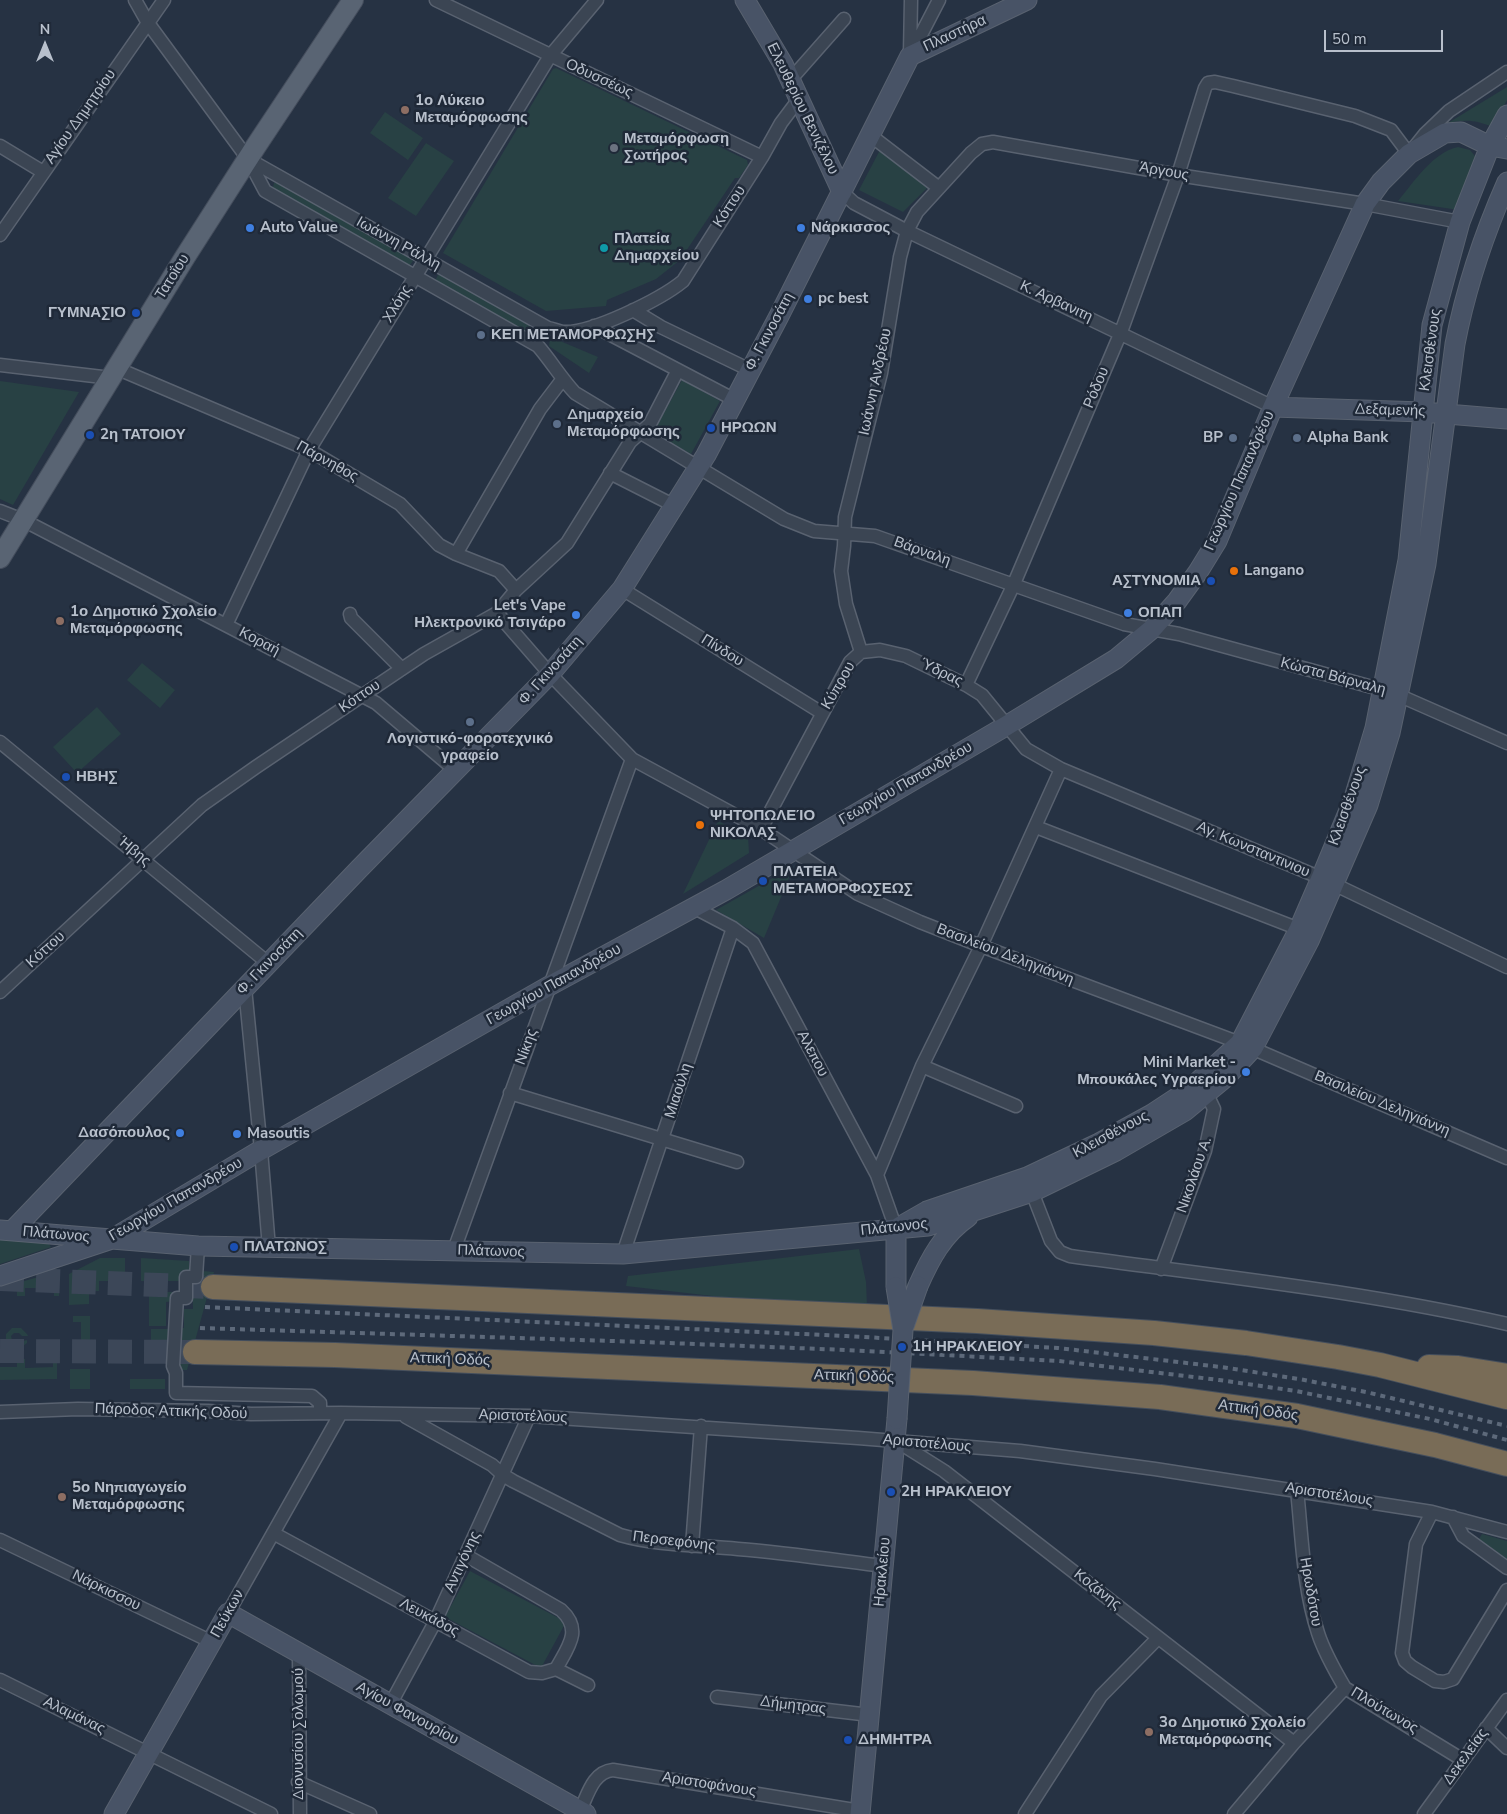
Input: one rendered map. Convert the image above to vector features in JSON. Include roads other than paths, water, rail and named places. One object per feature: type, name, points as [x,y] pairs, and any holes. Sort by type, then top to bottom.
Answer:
[{"type":"highway","points":[[213,1287],[977,1321],[1154,1333],[1246,1343],[1380,1365],[1507,1397]]},
{"type":"highway","name":"Αττική Οδός","points":[[195,1352],[345,1355],[963,1382],[1160,1397],[1297,1416],[1435,1445],[1507,1464]]},
{"type":"highway","points":[[1380,1365],[1458,1368],[1507,1376]]},
{"type":"main road","name":"Τατοΐου","points":[[0,558],[185,257],[354,0]]},
{"type":"street","name":"Ιωάννη Ράλλη","points":[[135,0],[148,23],[248,159],[265,192],[538,346],[553,363],[562,380],[575,393],[699,468]]},
{"type":"street","name":"Αγίου Δημητρίου","points":[[0,235],[164,0]]},
{"type":"street","name":"Οδυσσέως","points":[[436,0],[762,157]]},
{"type":"street","name":"Χλόης","points":[[226,625],[309,450],[550,56],[597,0]]},
{"type":"street","name":"Ελευθερίου Βενιζέλου","points":[[745,0],[791,79],[798,99],[842,192]]},
{"type":"street","points":[[910,56],[911,0]]},
{"type":"street","name":"Φ. Γκινοσάτη","points":[[6,1231],[550,674],[622,589],[699,468],[939,0]]},
{"type":"street","name":"Πλαστήρα","points":[[910,56],[1027,0]]},
{"type":"street","points":[[791,79],[844,19]]},
{"type":"street","points":[[1409,154],[1425,134],[1449,110],[1507,72]]},
{"type":"street","name":"Ρόδου","points":[[966,685],[1013,586],[1121,332],[1178,175],[1208,83],[1215,82],[1233,86],[1354,116],[1391,130],[1409,154]]},
{"type":"street","name":"Κόττου","points":[[594,326],[633,310],[673,289],[683,281],[762,157],[781,123],[798,99]]},
{"type":"street","name":"Κλεισθένους","points":[[1391,692],[1408,560],[1432,325],[1460,222],[1498,147],[1507,115]]},
{"type":"street","name":"Γεωργίου Παπανδρέου","points":[[0,1276],[112,1239],[262,1150],[549,986],[695,908],[1006,726],[1116,659],[1152,629],[1177,601],[1198,572],[1216,541],[1273,407],[1365,204],[1381,182],[1409,154],[1444,133],[1466,134],[1498,147]]},
{"type":"street","points":[[870,135],[939,188]]},
{"type":"street","name":"Άργους","points":[[907,231],[917,212],[971,153],[982,144],[993,142],[1178,175],[1365,204],[1460,222]]},
{"type":"street","points":[[0,146],[43,172]]},
{"type":"street","name":"Ιωάννη Ράλλη","points":[[248,159],[548,328],[564,332],[594,326]]},
{"type":"street","name":"Κλεισθένους","points":[[1247,1046],[1309,941],[1375,728],[1391,692],[1426,564],[1455,344],[1462,309],[1491,218],[1507,182]]},
{"type":"street","name":"Κ. Αρβανιτη","points":[[842,192],[854,203],[907,231],[1121,332],[1273,407]]},
{"type":"street","name":"Ιωάννη Ανδρέου","points":[[844,533],[845,517],[881,373],[900,257],[907,231]]},
{"type":"street","points":[[633,310],[661,327],[750,370]]},
{"type":"street","points":[[594,326],[735,400]]},
{"type":"street","points":[[538,346],[548,328]]},
{"type":"street","name":"Πάρνηθος","points":[[0,365],[114,373],[309,450],[400,504],[439,544],[456,554],[499,571],[516,590]]},
{"type":"street","name":"Κόττου","points":[[0,992],[202,805],[424,654],[497,613],[516,590],[567,543],[630,442],[650,424],[678,370]]},
{"type":"street","points":[[456,554],[540,409],[562,380]]},
{"type":"street","name":"Δεξαμενής","points":[[1273,407],[1446,413],[1507,419]]},
{"type":"street","name":"Βάρναλη","points":[[699,468],[784,519],[814,531],[875,536],[914,548],[1013,586],[1124,624],[1152,629]]},
{"type":"street","points":[[610,473],[675,506]]},
{"type":"street","name":"Κοραή","points":[[0,511],[23,520],[376,702],[455,770]]},
{"type":"street","name":"Κύπρου","points":[[761,829],[850,662],[861,652],[846,604],[841,571],[844,533]]},
{"type":"street","points":[[1408,560],[1426,564]]},
{"type":"street","name":"Πίνδου","points":[[622,589],[822,713]]},
{"type":"street","points":[[497,613],[550,674]]},
{"type":"street","points":[[350,614],[351,618],[402,669]]},
{"type":"street","name":"Κώστα Βάρναλη","points":[[1152,629],[1179,634],[1391,692],[1504,738]]},
{"type":"street","name":"Ύδρας","points":[[861,652],[880,650],[906,656],[966,685],[982,695],[1006,726]]},
{"type":"street","name":"Βασιλείου Δεληγιάννη","points":[[550,674],[632,759],[761,829],[858,894],[920,922],[981,946],[1247,1046],[1507,1158]]},
{"type":"street","name":"Αγ. Κωνσταντινιου","points":[[1006,726],[1026,748],[1061,769],[1328,881],[1507,967]]},
{"type":"street","name":"Ήβης","points":[[0,742],[268,963]]},
{"type":"street","name":"Νίκης","points":[[454,1250],[632,759]]},
{"type":"street","points":[[877,1175],[922,1066],[981,946],[1061,769]]},
{"type":"street","points":[[1036,827],[1299,929]]},
{"type":"street","name":"Κλεισθένους","points":[[896,1228],[927,1211],[1027,1177],[1099,1143],[1158,1110],[1204,1088],[1240,1064],[1299,929],[1328,881]]},
{"type":"street","name":"Αλεπου","points":[[695,908],[733,928],[753,943],[877,1175],[896,1228]]},
{"type":"street","name":"Μιαούλη","points":[[623,1254],[733,928]]},
{"type":"street","points":[[245,988],[262,1150],[269,1248]]},
{"type":"street","points":[[922,1066],[1016,1106]]},
{"type":"street","name":"Κλεισθένους","points":[[978,1210],[1032,1192],[1116,1151],[1185,1111],[1204,1088]]},
{"type":"street","name":"Νικολάου Α.","points":[[1161,1269],[1206,1151],[1214,1109],[1204,1088]]},
{"type":"street","points":[[510,1093],[737,1162]]},
{"type":"street","points":[[1032,1192],[1051,1241],[1060,1252],[1070,1256],[1379,1298],[1507,1324]]},
{"type":"street","name":"Πλάτωνος","points":[[6,1231],[198,1246],[623,1254],[928,1226],[978,1210]]},
{"type":"street","name":"Ηρακλείου","points":[[903,1330],[918,1286],[930,1259],[940,1243],[960,1223],[978,1210]]},
{"type":"street","name":"Ηρακλείου","points":[[860,1812],[896,1441],[903,1330],[896,1287],[896,1228]]},
{"type":"street","points":[[198,1246],[196,1277],[186,1277],[186,1298],[177,1298],[173,1366],[176,1373],[176,1393],[312,1396],[320,1402],[320,1413]]},
{"type":"street","name":"Πάροδος Αττικής Οδού","points":[[0,1412],[78,1409],[208,1411],[251,1414],[341,1413]]},
{"type":"street","name":"Αριστοτέλους","points":[[341,1413],[529,1416],[702,1426],[1020,1451],[1297,1490],[1432,1512],[1507,1532]]},
{"type":"street","name":"Πεύκων","points":[[114,1814],[341,1413]]},
{"type":"street","name":"Περσεφόνης","points":[[404,1415],[492,1465],[503,1475],[620,1534],[636,1540],[740,1549],[884,1566]]},
{"type":"street","name":"Αντιγόνης","points":[[390,1705],[435,1622],[467,1556],[529,1416]]},
{"type":"street","points":[[692,1546],[702,1426]]},
{"type":"street","name":"Κοζάνης","points":[[896,1441],[944,1471],[1294,1743]]},
{"type":"street","name":"Ηρωδότου","points":[[1297,1490],[1304,1565],[1318,1634],[1345,1688]]},
{"type":"street","points":[[1432,1512],[1416,1544],[1402,1653],[1405,1661],[1435,1681],[1444,1682],[1453,1679],[1507,1590]]},
{"type":"street","points":[[1453,1517],[1463,1536],[1507,1568]]},
{"type":"street","name":"Λευκάδος","points":[[273,1534],[529,1672],[542,1673],[556,1669]]},
{"type":"street","name":"Νάρκισσου","points":[[0,1540],[212,1642]]},
{"type":"street","points":[[467,1556],[561,1610],[566,1615],[571,1623],[572,1636],[556,1669],[588,1685]]},
{"type":"street","name":"Αγίου Φανουρίου","points":[[228,1613],[583,1812]]},
{"type":"street","points":[[1025,1814],[1100,1696],[1158,1638]]},
{"type":"street","name":"Διονυσίου Σολωμού","points":[[299,1653],[298,1782],[300,1814]]},
{"type":"street","name":"Αλαμάνας","points":[[0,1680],[271,1814]]},
{"type":"street","name":"Πλούτωνος","points":[[1234,1814],[1294,1743],[1345,1688],[1463,1760]]},
{"type":"street","name":"Δήμητρας","points":[[717,1697],[870,1715]]},
{"type":"street","name":"Δεκελείας","points":[[1424,1814],[1507,1700]]},
{"type":"street","points":[[1486,1728],[1507,1748]]},
{"type":"street","name":"Αριστοφάνους","points":[[583,1812],[597,1776],[604,1771],[613,1770],[860,1812]]},
{"type":"street","points":[[298,1782],[370,1814]]},
{"type":"tunnel","points":[[0,1279],[213,1287]]},
{"type":"tunnel","points":[[0,1351],[195,1352]]},
{"type":"railway","points":[[205,1307],[846,1336],[1058,1348],[1221,1367],[1299,1379],[1366,1392],[1507,1426]]},
{"type":"railway","points":[[200,1328],[644,1342],[1059,1361],[1296,1391],[1430,1419],[1507,1440]]},
{"type":"place","name":"1ο Λύκειο Μεταμόρφωσης","points":[[405,110]]},
{"type":"place","name":"Μεταμόρφωση Σωτήρος","points":[[614,148]]},
{"type":"place","name":"Auto Value","points":[[250,228]]},
{"type":"place","name":"Νάρκισσος","points":[[801,228]]},
{"type":"place","name":"Πλατεία Δημαρχείου","points":[[604,248]]},
{"type":"place","name":"pc best","points":[[808,299]]},
{"type":"place","name":"ΓΥΜΝΑΣΙΟ","points":[[136,313]]},
{"type":"place","name":"ΚΕΠ ΜΕΤΑΜΟΡΦΩΣΗΣ","points":[[481,335]]},
{"type":"place","name":"Δημαρχείο Μεταμόρφωσης","points":[[557,424]]},
{"type":"place","name":"ΗΡΩΩΝ","points":[[711,428]]},
{"type":"place","name":"2η ΤΑΤΟΙΟΥ","points":[[90,435]]},
{"type":"place","name":"BP","points":[[1233,438]]},
{"type":"place","name":"Alpha Bank","points":[[1297,438]]},
{"type":"place","name":"Langano","points":[[1234,571]]},
{"type":"place","name":"ΑΣΤΥΝΟΜΙΑ","points":[[1211,581]]},
{"type":"place","name":"ΟΠΑΠ","points":[[1128,613]]},
{"type":"place","name":"Let's Vape Ηλεκτρονικό Τσιγάρο","points":[[576,615]]},
{"type":"place","name":"1ο Δημοτικό Σχολείο Μεταμόρφωσης","points":[[60,621]]},
{"type":"place","name":"Λογιστικό-φοροτεχνικό γραφείο","points":[[470,722]]},
{"type":"place","name":"ΗΒΗΣ","points":[[66,777]]},
{"type":"place","name":"ΨΗΤΟΠΩΛΕΊΟ ΝΙΚΟΛΑΣ","points":[[700,825]]},
{"type":"place","name":"ΠΛΑΤΕΙΑ ΜΕΤΑΜΟΡΦΩΣΕΩΣ","points":[[763,881]]},
{"type":"place","name":"Mini Market - Μπουκάλες Υγραερίου","points":[[1246,1072]]},
{"type":"place","name":"Δασόπουλος","points":[[180,1133]]},
{"type":"place","name":"Masoutis","points":[[237,1134]]},
{"type":"place","name":"ΠΛΑΤΩΝΟΣ","points":[[234,1247]]},
{"type":"place","name":"1Η ΗΡΑΚΛΕΙΟΥ","points":[[902,1347]]},
{"type":"place","name":"2Η ΗΡΑΚΛΕΙΟΥ","points":[[891,1492]]},
{"type":"place","name":"5ο Νηπιαγωγείο Μεταμόρφωσης","points":[[62,1497]]},
{"type":"place","name":"3ο Δημοτικό Σχολείο Μεταμόρφωσης","points":[[1149,1732]]},
{"type":"place","name":"ΔΗΜΗΤΡΑ","points":[[848,1740]]}]
